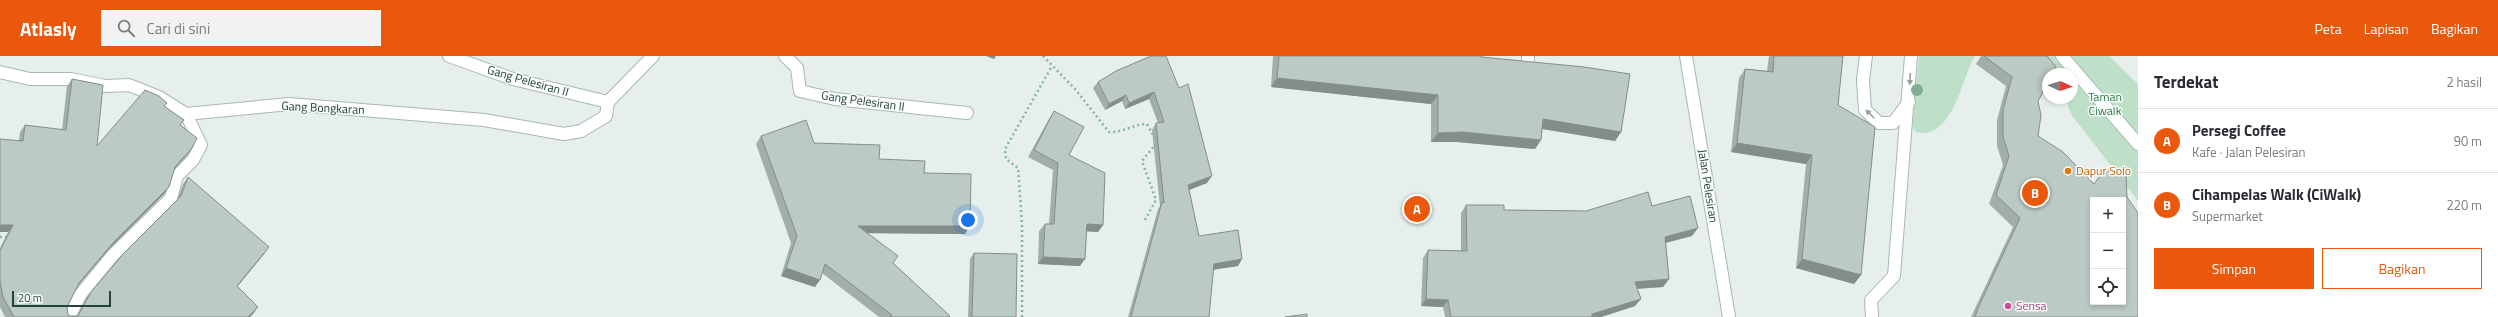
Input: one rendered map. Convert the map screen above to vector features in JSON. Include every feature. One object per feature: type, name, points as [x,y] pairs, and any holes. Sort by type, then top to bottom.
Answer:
[{"type":"street","name":"Gang Pelesiran II","points":[[449,56],[513,79],[608,102]]},
{"type":"street","name":"Gang Bongkaran","points":[[186,114],[289,104],[484,120],[564,134],[581,131],[598,123],[606,116],[608,102],[653,56]]},
{"type":"street","name":"Gang Pelesiran II","points":[[786,56],[797,68],[800,91],[835,99],[966,113]]},
{"type":"street","name":"Jalan Pelesiran","points":[[1686,56],[1729,317]]},
{"type":"street","points":[[1866,56],[1863,80],[1865,110],[1879,123],[1893,123],[1909,102]]},
{"type":"street","points":[[1872,317],[1871,300],[1894,276],[1909,102],[1911,56]]},
{"type":"street","points":[[2062,56],[2138,144]]},
{"type":"street","points":[[0,72],[30,79],[71,79],[105,86],[129,85],[159,97],[186,114],[201,145],[193,160],[177,176],[171,198],[113,255],[80,295],[69,317]]},
{"type":"path","points":[[1044,56],[1052,66],[1076,89],[1109,132],[1118,133],[1135,124],[1147,124],[1156,142],[1142,161],[1156,200],[1146,220]]},
{"type":"path","points":[[1022,317],[1022,224],[1018,168],[1006,159],[1005,149],[1052,66]]},
{"type":"path","points":[[0,237],[15,238]]},
{"type":"green space","points":[[1919,56],[1975,56],[1960,93],[1947,118],[1939,127],[1929,132],[1916,132],[1912,126]]},
{"type":"green space","name":"Taman Ciwalk","points":[[2039,56],[2109,56],[2138,84],[2138,201],[2071,114],[2067,104],[2078,104],[2078,68],[2052,68],[2047,61]]},
{"type":"building","points":[[1151,56],[1166,56],[1179,88],[1188,84],[1212,176],[1188,185],[1199,236],[1238,230],[1242,259],[1214,264],[1209,317],[1131,317],[1162,202],[1164,203],[1156,123],[1164,122],[1154,92],[1129,103],[1126,95],[1109,104],[1098,82],[1116,71]]},
{"type":"building","points":[[1279,56],[1481,56],[1584,67],[1630,74],[1621,132],[1543,119],[1541,140],[1463,132],[1438,133],[1438,95],[1277,78]]},
{"type":"building","points":[[1774,56],[1843,56],[1838,105],[1875,127],[1861,275],[1802,259],[1812,155],[1737,143],[1745,69],[1773,72]]},
{"type":"building","points":[[1984,56],[2047,56],[2056,67],[2042,68],[2042,94],[2038,101],[2041,115],[2038,136],[2063,152],[2094,184],[2104,170],[2126,174],[2127,197],[2138,213],[2138,317],[1975,317],[2020,218],[1996,195],[2009,156],[2003,137],[2003,110],[2012,77]]},
{"type":"building","points":[[72,79],[103,85],[97,146],[145,90],[159,96],[167,103],[164,106],[184,120],[180,125],[197,138],[192,148],[175,167],[169,187],[113,243],[79,283],[67,307],[68,314],[70,316],[78,316],[91,292],[124,253],[181,196],[188,177],[269,247],[237,286],[258,307],[248,317],[14,317],[3,297],[0,281],[0,251],[13,225],[0,225],[0,139],[23,141],[25,125],[66,130]]},
{"type":"building","points":[[1054,111],[1084,127],[1069,155],[1105,173],[1103,225],[1087,224],[1085,259],[1043,257],[1045,224],[1054,224],[1058,163],[1034,150]]},
{"type":"building","points":[[806,120],[814,143],[880,145],[879,159],[925,161],[924,173],[971,174],[970,226],[858,226],[898,256],[893,263],[950,316],[949,317],[890,317],[892,315],[825,264],[820,280],[786,268],[797,236],[761,136]]},
{"type":"building","points":[[1648,192],[1652,206],[1690,196],[1698,228],[1665,237],[1669,279],[1635,282],[1641,299],[1592,314],[1592,317],[1451,317],[1448,300],[1426,299],[1428,250],[1467,251],[1466,205],[1504,205],[1504,210],[1586,211]]},
{"type":"building","points":[[974,253],[1017,254],[1016,317],[972,317]]},
{"type":"building","points":[[1307,314],[1307,317],[1285,317]]},
{"type":"place","name":"Dapur Solo","points":[[2068,171]]},
{"type":"place","name":"Cihampelas Walk (CiWalk)","points":[[2035,193]]},
{"type":"place","name":"Persegi Coffee","points":[[1417,209]]},
{"type":"place","name":"Sensa","points":[[2008,306]]}]
